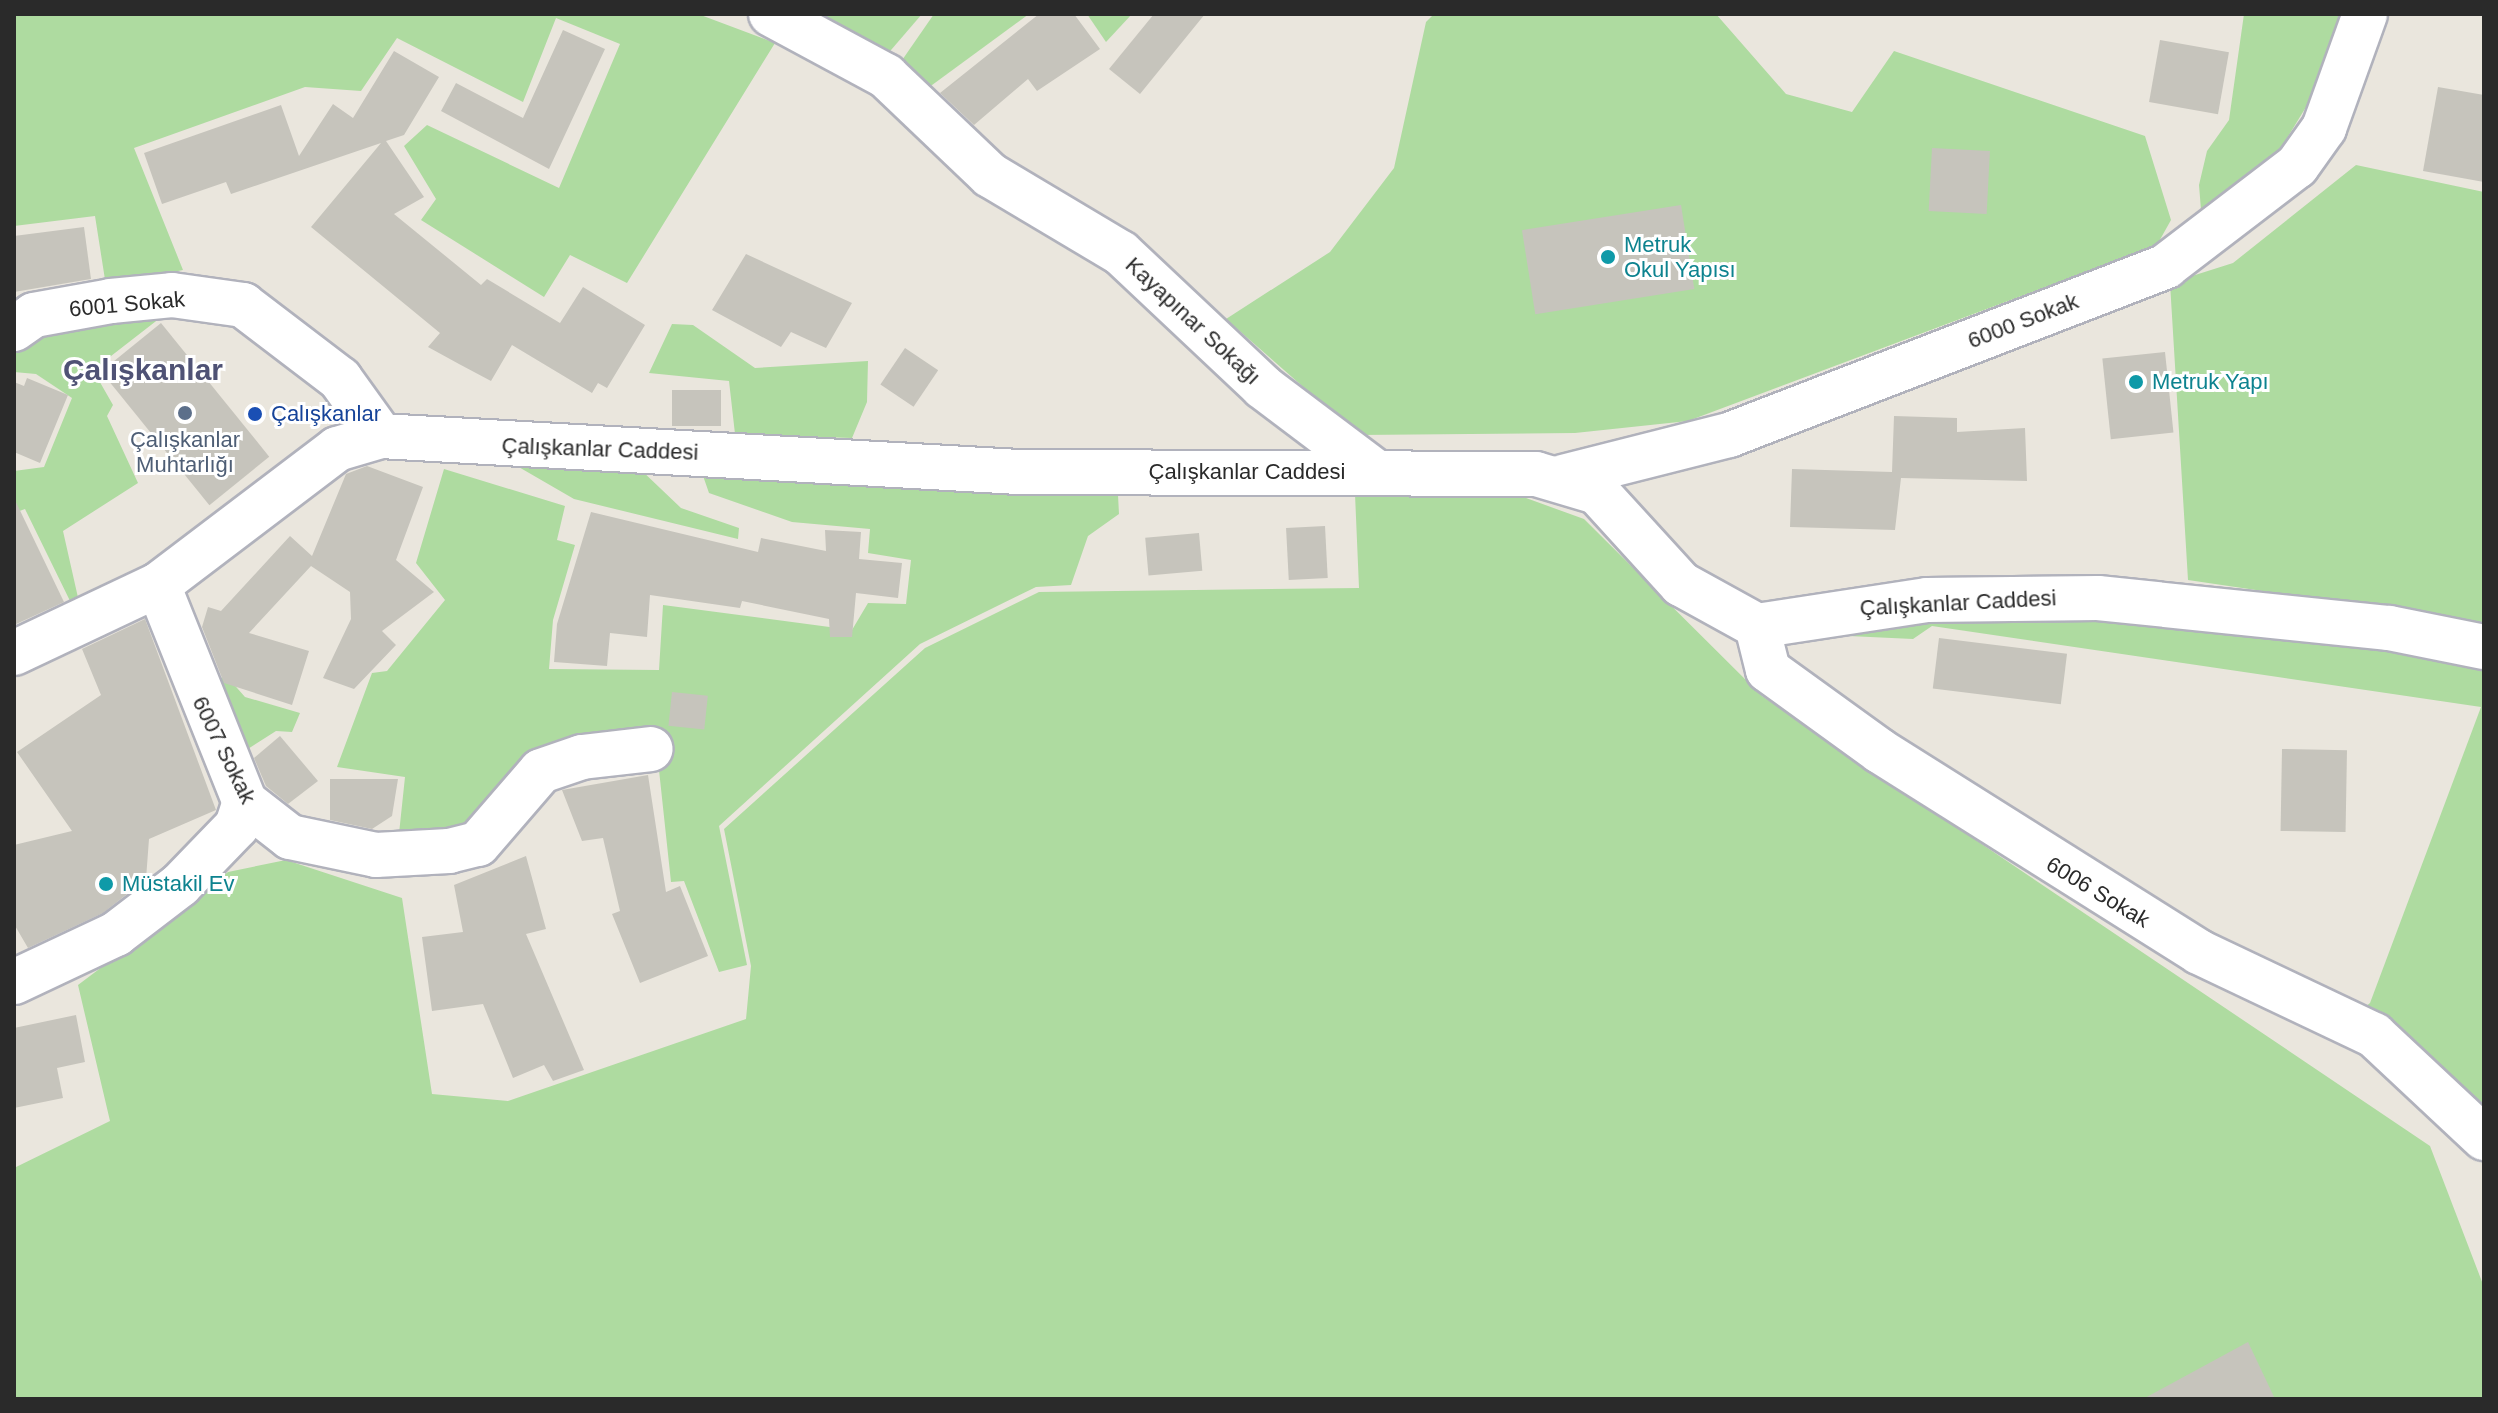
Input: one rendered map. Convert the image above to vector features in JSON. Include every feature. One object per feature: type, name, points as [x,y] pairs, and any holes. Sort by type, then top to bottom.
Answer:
[{"type":"street","name":"Kayapınar Sokağı","points":[[771,14],[886,76],[990,175],[1121,253],[1263,387],[1376,472]]},
{"type":"street","name":"6000 Sokak","points":[[1563,477],[1729,435],[2166,266],[2297,166],[2324,128],[2365,14]]},
{"type":"street","name":"6001 Sokak","points":[[14,329],[34,315],[111,301],[172,295],[243,305],[340,379],[381,436]]},
{"type":"street","name":"Çalışkanlar Caddesi","points":[[14,653],[158,585],[337,449],[381,436],[1019,472],[1376,472],[1563,477],[1597,492],[1681,584],[1757,626],[1927,600],[2098,598],[2389,628],[2484,647]]},
{"type":"street","name":"6007 Sokak","points":[[158,585],[245,802],[290,837],[376,855],[428,854],[478,844],[541,771],[582,757],[651,749]]},
{"type":"street","name":"6006 Sokak","points":[[1757,626],[1768,670],[1880,751],[2199,952],[2374,1035],[2478,1132]]},
{"type":"street","points":[[14,982],[116,934],[180,885],[237,826],[245,802]]},
{"type":"green space","points":[[14,14],[698,14],[775,43],[627,283],[570,255],[544,297],[421,220],[436,199],[404,146],[427,125],[559,188],[620,44],[556,18],[523,102],[397,38],[361,91],[305,87],[134,148],[183,270],[106,286],[95,216],[14,226]]},
{"type":"green space","points":[[804,14],[922,14],[879,64]]},
{"type":"green space","points":[[934,14],[1029,14],[928,88],[898,66]]},
{"type":"green space","points":[[1087,14],[1132,14],[1106,42]]},
{"type":"green space","points":[[1434,14],[1716,14],[1786,94],[1852,112],[1894,51],[2145,136],[2171,220],[2157,245],[1688,421],[1575,433],[1358,435],[1226,319],[1330,252],[1394,168],[1426,22]]},
{"type":"green space","points":[[2244,14],[2352,14],[2347,40],[2281,148],[2218,210],[2201,210],[2199,185],[2207,151],[2229,120]]},
{"type":"green space","points":[[2356,165],[2484,192],[2484,624],[2188,580],[2170,283],[2233,263]]},
{"type":"green space","points":[[160,318],[93,370],[113,405],[107,416],[138,483],[63,531],[79,602],[72,605],[25,509],[14,513],[14,471],[44,467],[72,398],[36,374],[14,372],[14,353],[60,323]]},
{"type":"green space","points":[[672,324],[693,325],[755,368],[868,361],[867,402],[852,438],[735,434],[729,381],[649,373]]},
{"type":"green space","points":[[517,466],[639,468],[681,508],[739,528],[738,539],[574,499]]},
{"type":"green space","points":[[444,469],[565,506],[557,540],[575,545],[553,620],[549,669],[659,670],[663,605],[852,630],[868,603],[906,604],[911,560],[868,553],[870,529],[792,522],[709,493],[701,470],[1118,495],[1119,514],[1088,536],[1071,585],[1036,587],[920,644],[719,826],[747,965],[719,972],[684,881],[671,882],[656,742],[450,836],[398,843],[405,777],[337,767],[372,673],[387,671],[445,600],[416,563]]},
{"type":"green space","points":[[1512,493],[1584,519],[1762,696],[2430,1146],[2484,1287],[2484,1399],[14,1399],[14,1168],[110,1121],[78,985],[228,872],[286,860],[402,898],[432,1094],[508,1101],[746,1019],[751,966],[724,829],[925,648],[1039,592],[1359,588],[1355,494]]},
{"type":"green space","points":[[2010,612],[2184,624],[2454,657],[2484,668],[2484,1124],[2359,1012],[2370,1003],[2481,707],[1932,626],[1913,639],[1806,634]]},
{"type":"green space","points":[[201,672],[230,680],[245,697],[300,713],[292,732],[276,731],[237,756]]},
{"type":"building","points":[[1039,14],[1074,14],[1100,49],[1037,91],[1028,79],[974,125],[940,93]]},
{"type":"building","points":[[1154,14],[1205,14],[1140,94],[1109,69]]},
{"type":"building","points":[[563,30],[605,49],[549,169],[441,111],[456,83],[523,118]]},
{"type":"building","points":[[2160,40],[2229,52],[2218,114],[2149,102]]},
{"type":"building","points":[[394,51],[439,77],[404,135],[386,141],[424,197],[394,214],[481,285],[487,279],[560,323],[583,287],[645,325],[607,388],[598,383],[592,393],[512,345],[491,381],[459,364],[428,347],[440,333],[311,227],[381,143],[231,194],[226,182],[162,204],[144,153],[281,105],[299,156],[333,104],[353,118]]},
{"type":"building","points":[[2438,87],[2484,95],[2484,182],[2423,171]]},
{"type":"building","points":[[1932,148],[1990,151],[1987,214],[1929,211]]},
{"type":"building","name":"Metruk Okul Yapısı","points":[[1681,205],[1694,289],[1535,314],[1522,230]]},
{"type":"building","points":[[84,227],[91,279],[14,292],[14,236]]},
{"type":"building","points":[[746,254],[852,303],[826,348],[791,332],[781,347],[712,310]]},
{"type":"building","name":"Çalışkanlar Muhtarlığı","points":[[161,323],[269,457],[209,505],[101,371]]},
{"type":"building","points":[[905,348],[938,370],[914,407],[880,384]]},
{"type":"building","name":"Metruk Yapı","points":[[2165,352],[2173,433],[2111,439],[2102,359]]},
{"type":"building","points":[[27,378],[68,395],[40,463],[14,452],[14,382],[24,386]]},
{"type":"building","points":[[672,390],[721,390],[721,426],[672,426]]},
{"type":"building","points":[[1894,416],[1957,418],[1957,432],[2025,428],[2027,481],[1901,478],[1895,530],[1790,527],[1792,469],[1892,472]]},
{"type":"building","points":[[367,466],[423,487],[396,560],[434,592],[382,631],[396,645],[354,689],[323,678],[351,619],[350,592],[311,566],[249,633],[309,651],[292,705],[224,683],[202,627],[208,607],[221,611],[290,536],[312,556],[346,474]]},
{"type":"building","points":[[14,498],[64,602],[14,625]]},
{"type":"building","points":[[591,512],[758,552],[761,538],[826,551],[825,530],[861,532],[859,559],[902,563],[898,598],[856,593],[852,637],[830,637],[829,619],[742,601],[740,608],[650,595],[647,637],[610,633],[607,666],[554,662],[557,624]]},
{"type":"building","points":[[1325,526],[1328,578],[1289,580],[1286,528]]},
{"type":"building","points":[[1199,533],[1202,571],[1149,576],[1145,538]]},
{"type":"building","points":[[145,619],[216,810],[149,839],[146,879],[103,913],[28,948],[14,924],[14,845],[72,831],[17,752],[101,695],[82,649]]},
{"type":"building","points":[[1939,638],[2067,654],[2061,704],[1933,689]]},
{"type":"building","points":[[672,692],[708,696],[704,730],[668,726]]},
{"type":"building","points":[[280,736],[318,781],[288,804],[266,786],[254,758]]},
{"type":"building","points":[[2282,749],[2347,750],[2346,832],[2281,831]]},
{"type":"building","points":[[648,775],[666,892],[680,886],[708,956],[640,983],[612,914],[620,911],[603,838],[582,841],[562,790]]},
{"type":"building","points":[[330,779],[398,779],[392,816],[372,829],[330,820]]},
{"type":"building","points":[[526,856],[546,929],[526,934],[584,1070],[553,1081],[544,1065],[513,1078],[483,1004],[432,1011],[422,937],[463,932],[454,885]]},
{"type":"building","points":[[76,1015],[85,1062],[57,1068],[63,1098],[14,1108],[14,1028]]},
{"type":"building","points":[[2248,1342],[2275,1399],[2143,1399]]},
{"type":"place","name":"Metruk Okul Yapısı","points":[[1608,257]]},
{"type":"place","name":"Metruk Yapı","points":[[2136,382]]},
{"type":"place","name":"Çalışkanlar Muhtarlığı","points":[[185,413]]},
{"type":"place","name":"Çalışkanlar","points":[[255,414]]},
{"type":"place","name":"Müstakil Ev","points":[[106,884]]},
{"type":"district","name":"Çalışkanlar","points":[[143,370]]}]
